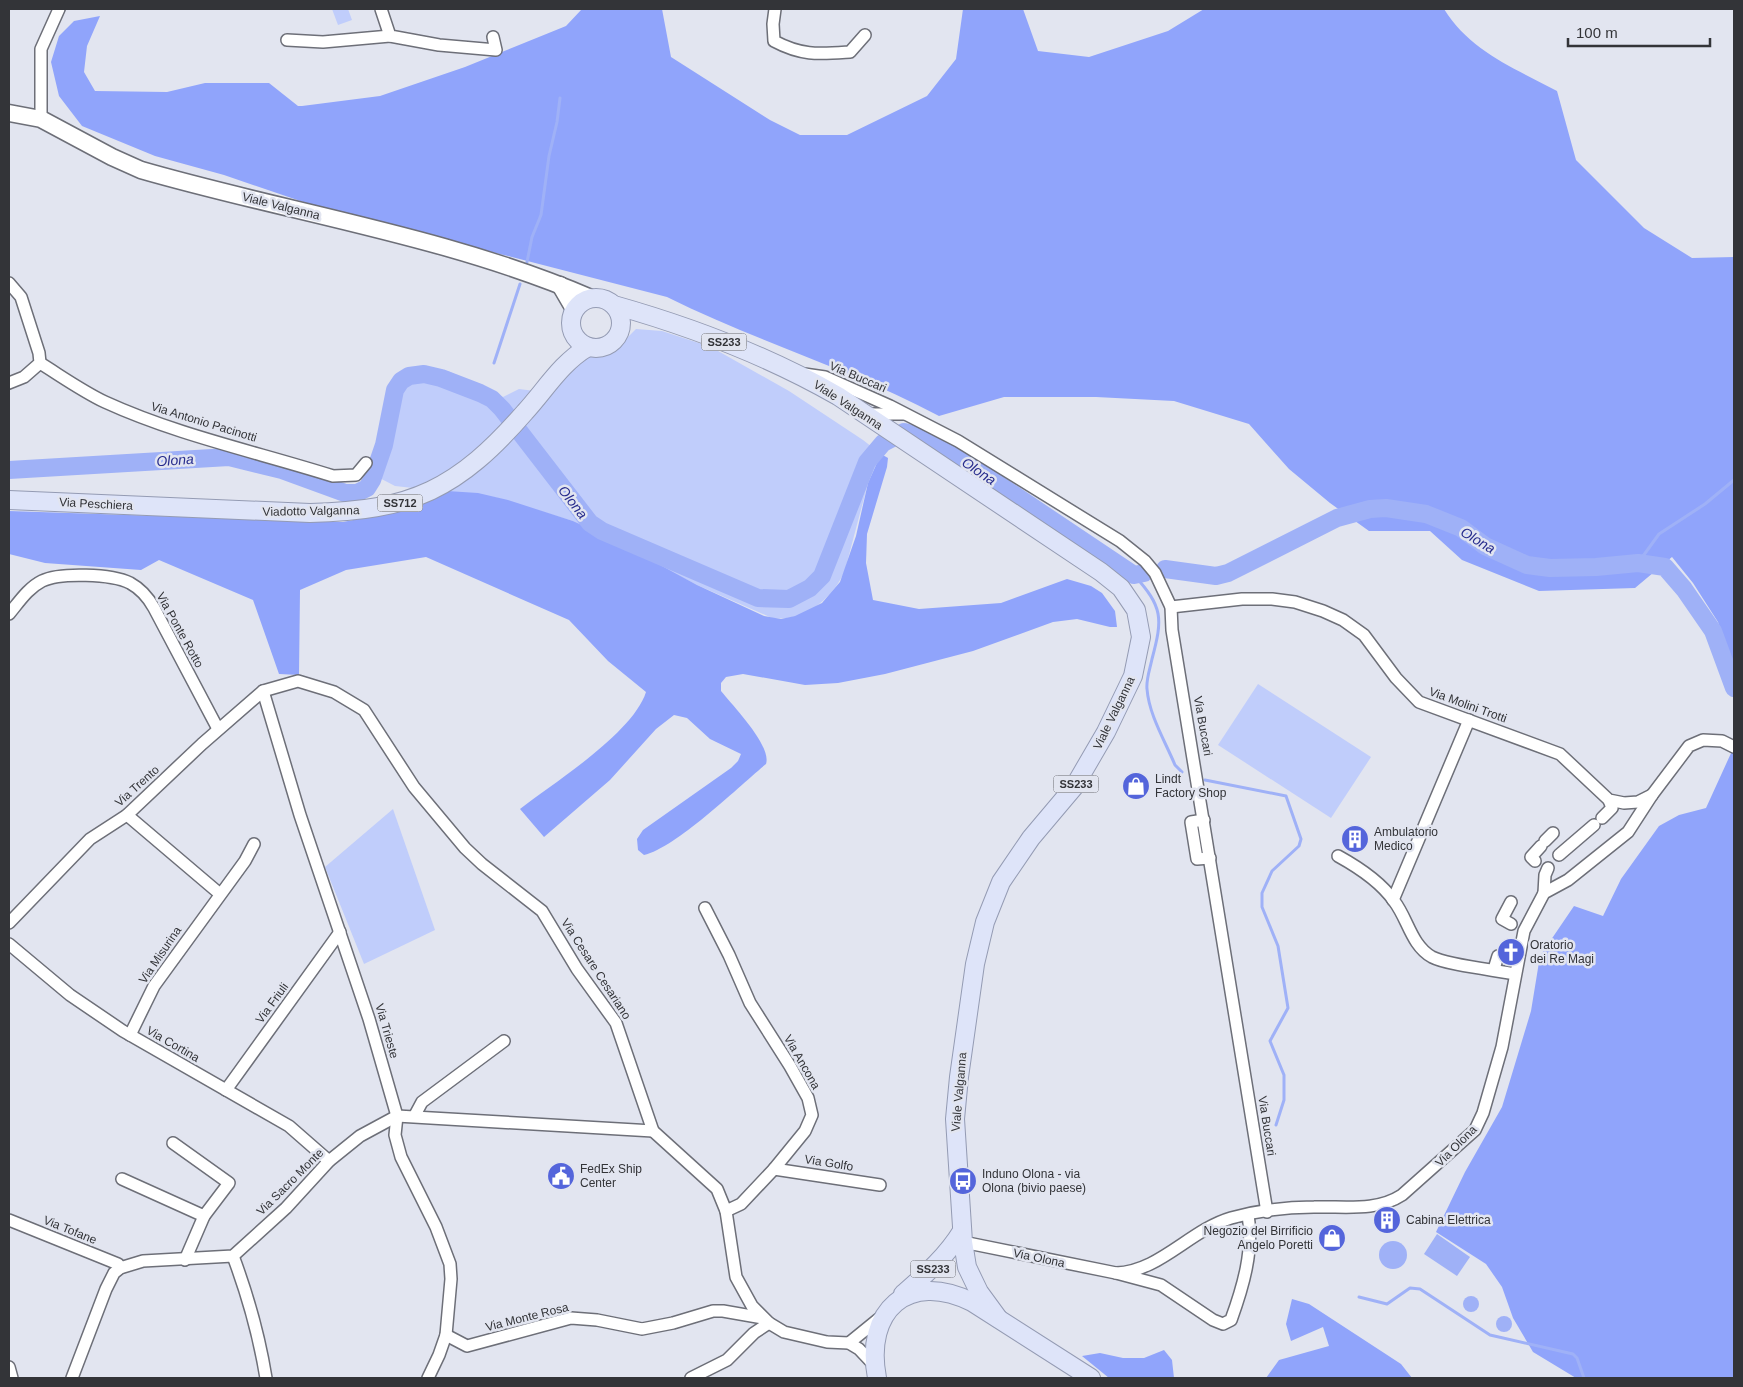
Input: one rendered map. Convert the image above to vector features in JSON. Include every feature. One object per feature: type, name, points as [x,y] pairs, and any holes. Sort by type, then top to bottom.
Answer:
[{"type":"main road","name":"Viale Valganna","points":[[9,113],[41,119],[112,157],[141,170],[398,236],[560,285],[591,298]]},
{"type":"main road","points":[[560,285],[574,309]]},
{"type":"main road","points":[[591,298],[601,298],[614,305],[620,315],[621,326],[617,336],[610,344],[599,348],[588,347],[574,336],[570,325],[574,309],[581,302],[591,298]]},
{"type":"main road","name":"Viale Valganna","points":[[614,305],[648,315],[754,353],[799,374],[862,413],[1111,580],[1130,598],[1136,610],[1141,637],[1140,651],[1129,689],[1074,787],[1027,844],[1000,882],[985,922],[975,964],[955,1119],[967,1267],[979,1292],[998,1318]]},
{"type":"main road","points":[[621,326],[637,317],[648,315]]},
{"type":"main road","name":"SS712","points":[[563,365],[574,336]]},
{"type":"main road","name":"SS712","points":[[563,365],[588,347]]},
{"type":"main road","name":"Viadotto Valganna","points":[[183,508],[337,513],[381,508],[409,500],[448,482],[482,456],[507,432],[563,365]]},
{"type":"main road","name":"Via Peschiera","points":[[9,500],[183,508]]},
{"type":"main road","name":"SS233","points":[[890,1306],[935,1267],[963,1236]]},
{"type":"main road","points":[[876,1372],[876,1340],[890,1306],[914,1293],[942,1290],[972,1302],[998,1318]]},
{"type":"main road","name":"SS233","points":[[998,1318],[1073,1371],[1090,1378]]},
{"type":"street","points":[[41,119],[41,48],[59,9]]},
{"type":"street","points":[[381,9],[390,36]]},
{"type":"street","points":[[775,9],[772,24],[774,42],[792,51],[815,54],[850,52],[864,35]]},
{"type":"street","points":[[288,40],[323,42],[390,36],[439,45],[496,50],[493,37]]},
{"type":"street","points":[[9,283],[21,297],[39,354],[40,363],[24,377],[9,383]]},
{"type":"street","name":"Via Antonio Pacinotti","points":[[40,363],[103,401],[135,415],[188,433],[333,476],[356,475],[366,463]]},
{"type":"street","name":"Via Buccari","points":[[799,374],[825,377],[958,441],[1120,541],[1145,561],[1155,573],[1171,607],[1172,630],[1267,1212]]},
{"type":"street","name":"Via Buccari","points":[[862,413],[904,414]]},
{"type":"street","name":"Via Ponte Rotto","points":[[9,614],[35,586],[48,579],[62,576],[118,579],[130,583],[145,594],[160,617],[218,729]]},
{"type":"street","name":"Via Molini Trotti","points":[[1171,607],[1242,599],[1272,599],[1294,602],[1343,620],[1364,634],[1396,678],[1420,702],[1560,754],[1609,800]]},
{"type":"street","name":"Via Cesare Cesariano","points":[[263,691],[298,681],[334,692],[364,710],[414,787],[438,818],[482,864],[542,911],[577,969],[616,1023],[653,1130],[717,1189],[726,1211],[736,1277],[752,1306],[766,1320],[784,1332],[827,1342],[849,1343]]},
{"type":"street","name":"Via Trento","points":[[9,921],[90,839],[127,815],[218,729],[263,691]]},
{"type":"street","name":"Via Trieste","points":[[263,691],[300,815],[369,1019],[397,1116],[394,1134],[401,1157],[436,1227],[450,1264],[451,1279],[446,1335],[440,1355],[428,1378]]},
{"type":"street","points":[[1393,900],[1468,720]]},
{"type":"street","points":[[1546,840],[1538,864],[1544,893],[1568,880],[1628,832],[1652,795],[1689,746],[1703,740],[1722,740],[1734,747]]},
{"type":"street","points":[[1609,800],[1624,804],[1638,802],[1652,795]]},
{"type":"street","points":[[1560,855],[1612,808],[1609,800]]},
{"type":"street","points":[[127,815],[220,894]]},
{"type":"street","name":"Via Misurina","points":[[126,1033],[154,986],[245,861],[254,844]]},
{"type":"street","points":[[1338,856],[1359,867],[1393,900],[1419,947],[1426,953],[1442,960],[1515,974]]},
{"type":"street","name":"Via Olona","points":[[1116,1273],[1130,1273],[1147,1266],[1217,1223],[1267,1212],[1311,1207],[1376,1206],[1391,1202],[1469,1136],[1475,1130],[1483,1114],[1496,1072],[1515,974],[1522,951],[1518,927],[1544,893]]},
{"type":"street","name":"Via Olona","points":[[1511,902],[1502,919],[1518,927]]},
{"type":"street","name":"Via Ancona","points":[[705,908],[730,955],[750,1003],[808,1098],[812,1115],[805,1131],[774,1169],[742,1204],[726,1211]]},
{"type":"street","name":"Via Friuli","points":[[226,1090],[340,932]]},
{"type":"street","name":"Via Cortina","points":[[9,944],[70,994],[126,1033],[289,1126],[329,1161]]},
{"type":"street","points":[[1494,969],[1498,956]]},
{"type":"street","points":[[415,1116],[422,1102],[504,1041]]},
{"type":"street","name":"Via Sacro Monte","points":[[233,1256],[286,1208],[329,1161],[360,1136],[397,1116],[653,1130]]},
{"type":"street","points":[[173,1143],[229,1183],[204,1216],[185,1260]]},
{"type":"street","name":"Via Golfo","points":[[774,1169],[880,1185]]},
{"type":"street","points":[[122,1180],[204,1216]]},
{"type":"street","name":"Via Olona","points":[[963,1236],[1161,1285],[1213,1320],[1227,1323],[1236,1306],[1247,1262],[1251,1232],[1248,1215]]},
{"type":"street","name":"Via Tofane","points":[[9,1220],[118,1264],[120,1268]]},
{"type":"street","points":[[72,1378],[106,1289],[114,1273],[120,1268],[143,1261],[233,1256],[250,1301],[260,1338],[266,1378]]},
{"type":"street","points":[[876,1372],[859,1349],[849,1343],[872,1326],[890,1306]]},
{"type":"street","name":"Via Monte Rosa","points":[[446,1335],[466,1346],[571,1318],[597,1320],[642,1328],[723,1311],[766,1320]]},
{"type":"street","points":[[691,1378],[727,1360],[766,1320]]},
{"type":"street","points":[[9,1367],[12,1378]]},
{"type":"shaded area","points":[[332,9],[348,9],[352,20],[338,25]]},
{"type":"shaded area","points":[[582,9],[662,9],[671,57],[770,120],[800,135],[847,135],[927,96],[956,59],[963,9],[1023,9],[1038,51],[1089,57],[1168,31],[1204,9],[1444,9],[1455,24],[1480,47],[1509,66],[1557,91],[1576,160],[1644,228],[1692,258],[1734,257],[1734,669],[1718,622],[1693,583],[1672,557],[1635,588],[1539,591],[1462,560],[1430,531],[1369,531],[1330,503],[1289,469],[1249,424],[1174,401],[1096,397],[1004,397],[939,416],[872,384],[734,328],[667,297],[321,208],[224,175],[155,156],[82,126],[59,96],[51,62],[59,36],[74,21],[100,16],[87,46],[84,72],[95,91],[167,92],[205,83],[269,83],[298,106],[302,106],[380,96],[465,67],[566,26]]},
{"type":"shaded area","points":[[636,329],[662,331],[711,347],[789,391],[881,454],[868,483],[845,570],[833,590],[816,606],[795,616],[772,618],[697,585],[573,521],[494,497],[395,486],[366,471],[376,447],[389,398],[408,368],[448,371],[503,397],[519,389],[551,393],[582,357],[611,354]]},
{"type":"shaded area","points":[[881,454],[888,458],[887,467],[867,534],[866,563],[873,600],[919,609],[1001,603],[1067,579],[1091,586],[1102,593],[1115,611],[1117,627],[1077,619],[1053,622],[973,651],[885,674],[838,683],[805,685],[743,674],[726,677],[721,683],[721,691],[758,737],[766,756],[766,764],[690,829],[658,850],[644,855],[638,850],[637,839],[643,830],[731,768],[738,761],[741,754],[710,739],[687,718],[674,715],[656,729],[610,780],[544,837],[520,809],[610,740],[626,724],[638,708],[646,692],[608,661],[569,620],[426,557],[346,570],[300,590],[299,675],[279,674],[253,600],[159,560],[141,570],[45,563],[9,554],[9,511],[343,522],[404,510],[447,491],[478,493],[508,500],[573,521],[614,540],[697,585],[764,616],[781,619],[795,616],[822,603],[840,582],[856,536],[868,483]]},
{"type":"shaded area","points":[[1258,684],[1371,757],[1331,818],[1218,745]]},
{"type":"shaded area","points":[[1732,751],[1734,753],[1734,1378],[1576,1378],[1533,1352],[1513,1318],[1502,1287],[1486,1264],[1436,1232],[1465,1172],[1502,1107],[1531,1011],[1540,956],[1574,906],[1603,916],[1621,879],[1659,826],[1679,815],[1706,808]]},
{"type":"shaded area","points":[[393,809],[435,930],[364,964],[325,867]]},
{"type":"shaded area","points":[[1437,1234],[1470,1257],[1457,1276],[1424,1254]]},
{"type":"shaded area","points":[[1393,1241],[1403,1245],[1407,1255],[1403,1265],[1393,1269],[1383,1265],[1379,1255],[1383,1245]]},
{"type":"shaded area","points":[[1471,1296],[1477,1298],[1479,1304],[1477,1310],[1471,1312],[1465,1310],[1463,1304],[1465,1298]]},
{"type":"shaded area","points":[[1292,1299],[1309,1304],[1401,1364],[1412,1378],[1266,1378],[1279,1360],[1329,1346],[1323,1327],[1291,1341],[1286,1324]]},
{"type":"shaded area","points":[[1504,1316],[1510,1318],[1512,1324],[1510,1330],[1504,1332],[1498,1330],[1496,1324],[1498,1318]]},
{"type":"shaded area","points":[[1164,1350],[1172,1360],[1174,1378],[1109,1378],[1082,1356],[1100,1353],[1123,1358],[1144,1358]]},
{"type":"waterway","points":[[527,262],[532,237],[541,215],[549,156],[557,122],[560,98]]},
{"type":"waterway","points":[[494,363],[520,284]]},
{"type":"waterway","name":"Olona","points":[[9,470],[229,457],[282,470],[345,493],[357,493],[367,488],[372,480],[384,445],[395,390],[401,381],[409,376],[424,374],[441,378],[492,399],[502,409],[590,523],[602,531],[758,598],[789,599],[810,588],[822,576],[867,462],[883,443],[904,432],[931,439],[1134,575],[1144,573]]},
{"type":"waterway","points":[[1638,563],[1659,534],[1705,504],[1734,480]]},
{"type":"waterway","name":"Olona","points":[[1165,569],[1216,576],[1228,573],[1337,518],[1370,509],[1386,508],[1426,514],[1461,528],[1485,546],[1527,565],[1550,568],[1596,567],[1638,563],[1665,567],[1684,589],[1713,631],[1734,688]]},
{"type":"waterway","points":[[1134,575],[1151,596],[1158,614],[1158,633],[1147,682],[1148,699],[1154,718],[1175,765],[1182,772]]},
{"type":"waterway","points":[[1205,780],[1286,796],[1301,839],[1299,846],[1272,871],[1262,893],[1262,907],[1278,946],[1288,1008],[1270,1041],[1284,1075],[1284,1100],[1276,1125]]},
{"type":"waterway","points":[[1359,1297],[1387,1304],[1410,1288],[1420,1289],[1490,1335],[1573,1354],[1577,1358],[1584,1378]]},
{"type":"place","name":"Lindt Factory Shop","points":[[1136,786]]},
{"type":"place","name":"Ambulatorio Medico","points":[[1355,839]]},
{"type":"place","name":"Oratorio dei Re Magi","points":[[1511,952]]},
{"type":"place","name":"FedEx Ship Center","points":[[561,1176]]},
{"type":"place","name":"Induno Olona - via Olona (bivio paese)","points":[[963,1181]]},
{"type":"place","name":"Cabina Elettrica","points":[[1387,1220]]},
{"type":"place","name":"Negozio del Birrificio Angelo Poretti","points":[[1332,1238]]}]
